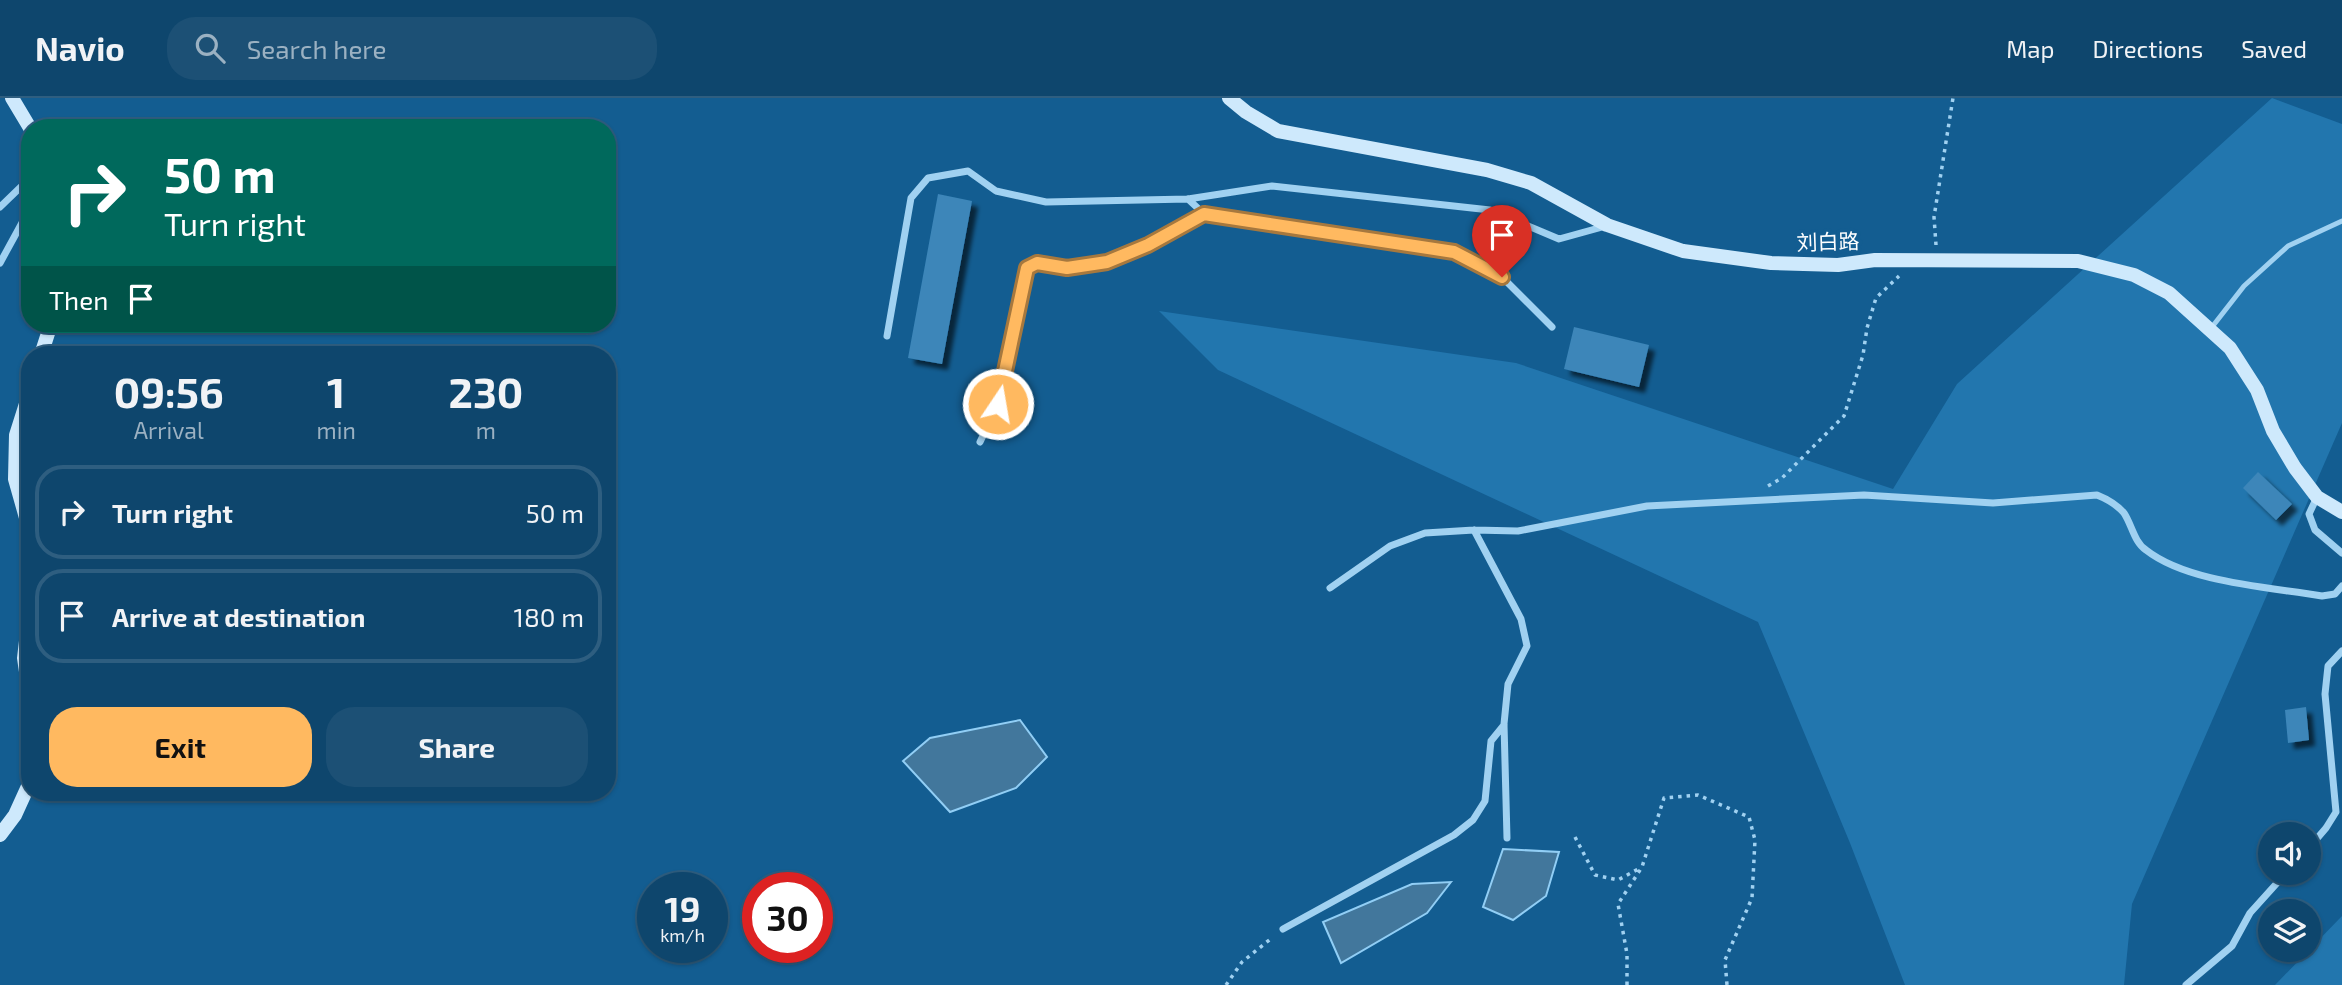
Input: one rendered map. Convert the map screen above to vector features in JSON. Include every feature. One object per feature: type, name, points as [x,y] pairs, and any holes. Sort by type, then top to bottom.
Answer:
[{"type":"street","points":[[12,98],[25,119]]},
{"type":"street","name":"刘白路","points":[[1229,98],[1246,112],[1278,131],[1487,170],[1531,183],[1607,225],[1683,251],[1771,263],[1838,265],[1875,260],[2078,261],[2134,275],[2169,293],[2230,348],[2257,390],[2273,431],[2295,468],[2316,497],[2342,512]]},
{"type":"street","points":[[887,336],[911,198],[928,178],[968,171],[996,191],[1046,202],[1188,199],[1272,186],[1490,210],[1559,239],[1607,225]]},
{"type":"street","points":[[0,207],[21,187]]},
{"type":"street","points":[[1188,199],[1204,214],[1454,252],[1502,277],[1552,327]]},
{"type":"street","points":[[980,442],[998,404],[1027,268],[1037,263],[1067,268],[1107,262],[1148,245],[1204,214]]},
{"type":"street","points":[[0,262],[21,224]]},
{"type":"street","points":[[21,419],[16,435],[15,479],[21,500]]},
{"type":"street","points":[[1330,588],[1390,546],[1424,533],[1518,531],[1647,506],[1864,495],[1993,503],[2097,495],[2123,513],[2142,547],[2154,557],[2199,576],[2322,596],[2335,594],[2342,586]]},
{"type":"street","points":[[2316,497],[2309,514],[2315,530],[2342,553]]},
{"type":"street","points":[[1474,530],[1521,619],[1527,646],[1508,684],[1504,724],[1507,838]]},
{"type":"street","points":[[2321,834],[2336,811],[2325,694],[2328,666],[2342,651]]},
{"type":"street","points":[[1283,929],[1454,835],[1473,820],[1485,801],[1491,741],[1504,724]]},
{"type":"street","points":[[0,835],[15,816],[22,801]]},
{"type":"street","points":[[2186,985],[2232,946],[2250,913],[2275,885]]},
{"type":"lane","points":[[2210,330],[2244,286],[2288,246],[2342,221]]},
{"type":"path","points":[[1938,261],[1934,217],[1952,98]]},
{"type":"path","points":[[1746,501],[1782,478],[1844,416],[1863,355],[1867,328],[1876,298],[1899,276],[1875,260]]},
{"type":"path","points":[[1627,985],[1627,954],[1618,904],[1642,867],[1664,798],[1698,795],[1749,817],[1755,840],[1752,898],[1725,960],[1727,985]]},
{"type":"path","points":[[1575,837],[1595,875],[1618,880],[1642,867]]},
{"type":"path","points":[[1226,985],[1242,962],[1283,929]]},
{"type":"shaded area","points":[[2272,98],[2342,124],[2342,423],[2132,904],[2124,985],[1905,985],[1850,843],[1758,622],[1218,370],[1159,311],[1516,363],[1893,489],[1957,384]]},
{"type":"shaded area","points":[[1020,720],[1047,757],[1016,788],[950,812],[903,761],[930,738]]},
{"type":"shaded area","points":[[1503,849],[1559,852],[1546,896],[1513,920],[1483,907]]},
{"type":"shaded area","points":[[1451,882],[1427,913],[1341,963],[1323,922],[1412,884]]},
{"type":"shaded area","points":[[2342,916],[2342,985],[2275,985],[2297,962],[2321,962],[2321,938]]},
{"type":"building","points":[[938,194],[972,201],[942,364],[908,358]]},
{"type":"building","points":[[1574,327],[1649,345],[1639,387],[1564,369]]},
{"type":"building","points":[[2258,472],[2292,504],[2276,520],[2243,488]]},
{"type":"building","points":[[2306,707],[2309,740],[2288,743],[2285,710]]},
{"type":"route","points":[[998,404],[1027,268],[1037,263],[1067,268],[1107,262],[1148,245],[1204,214],[1454,252],[1502,277]]}]
